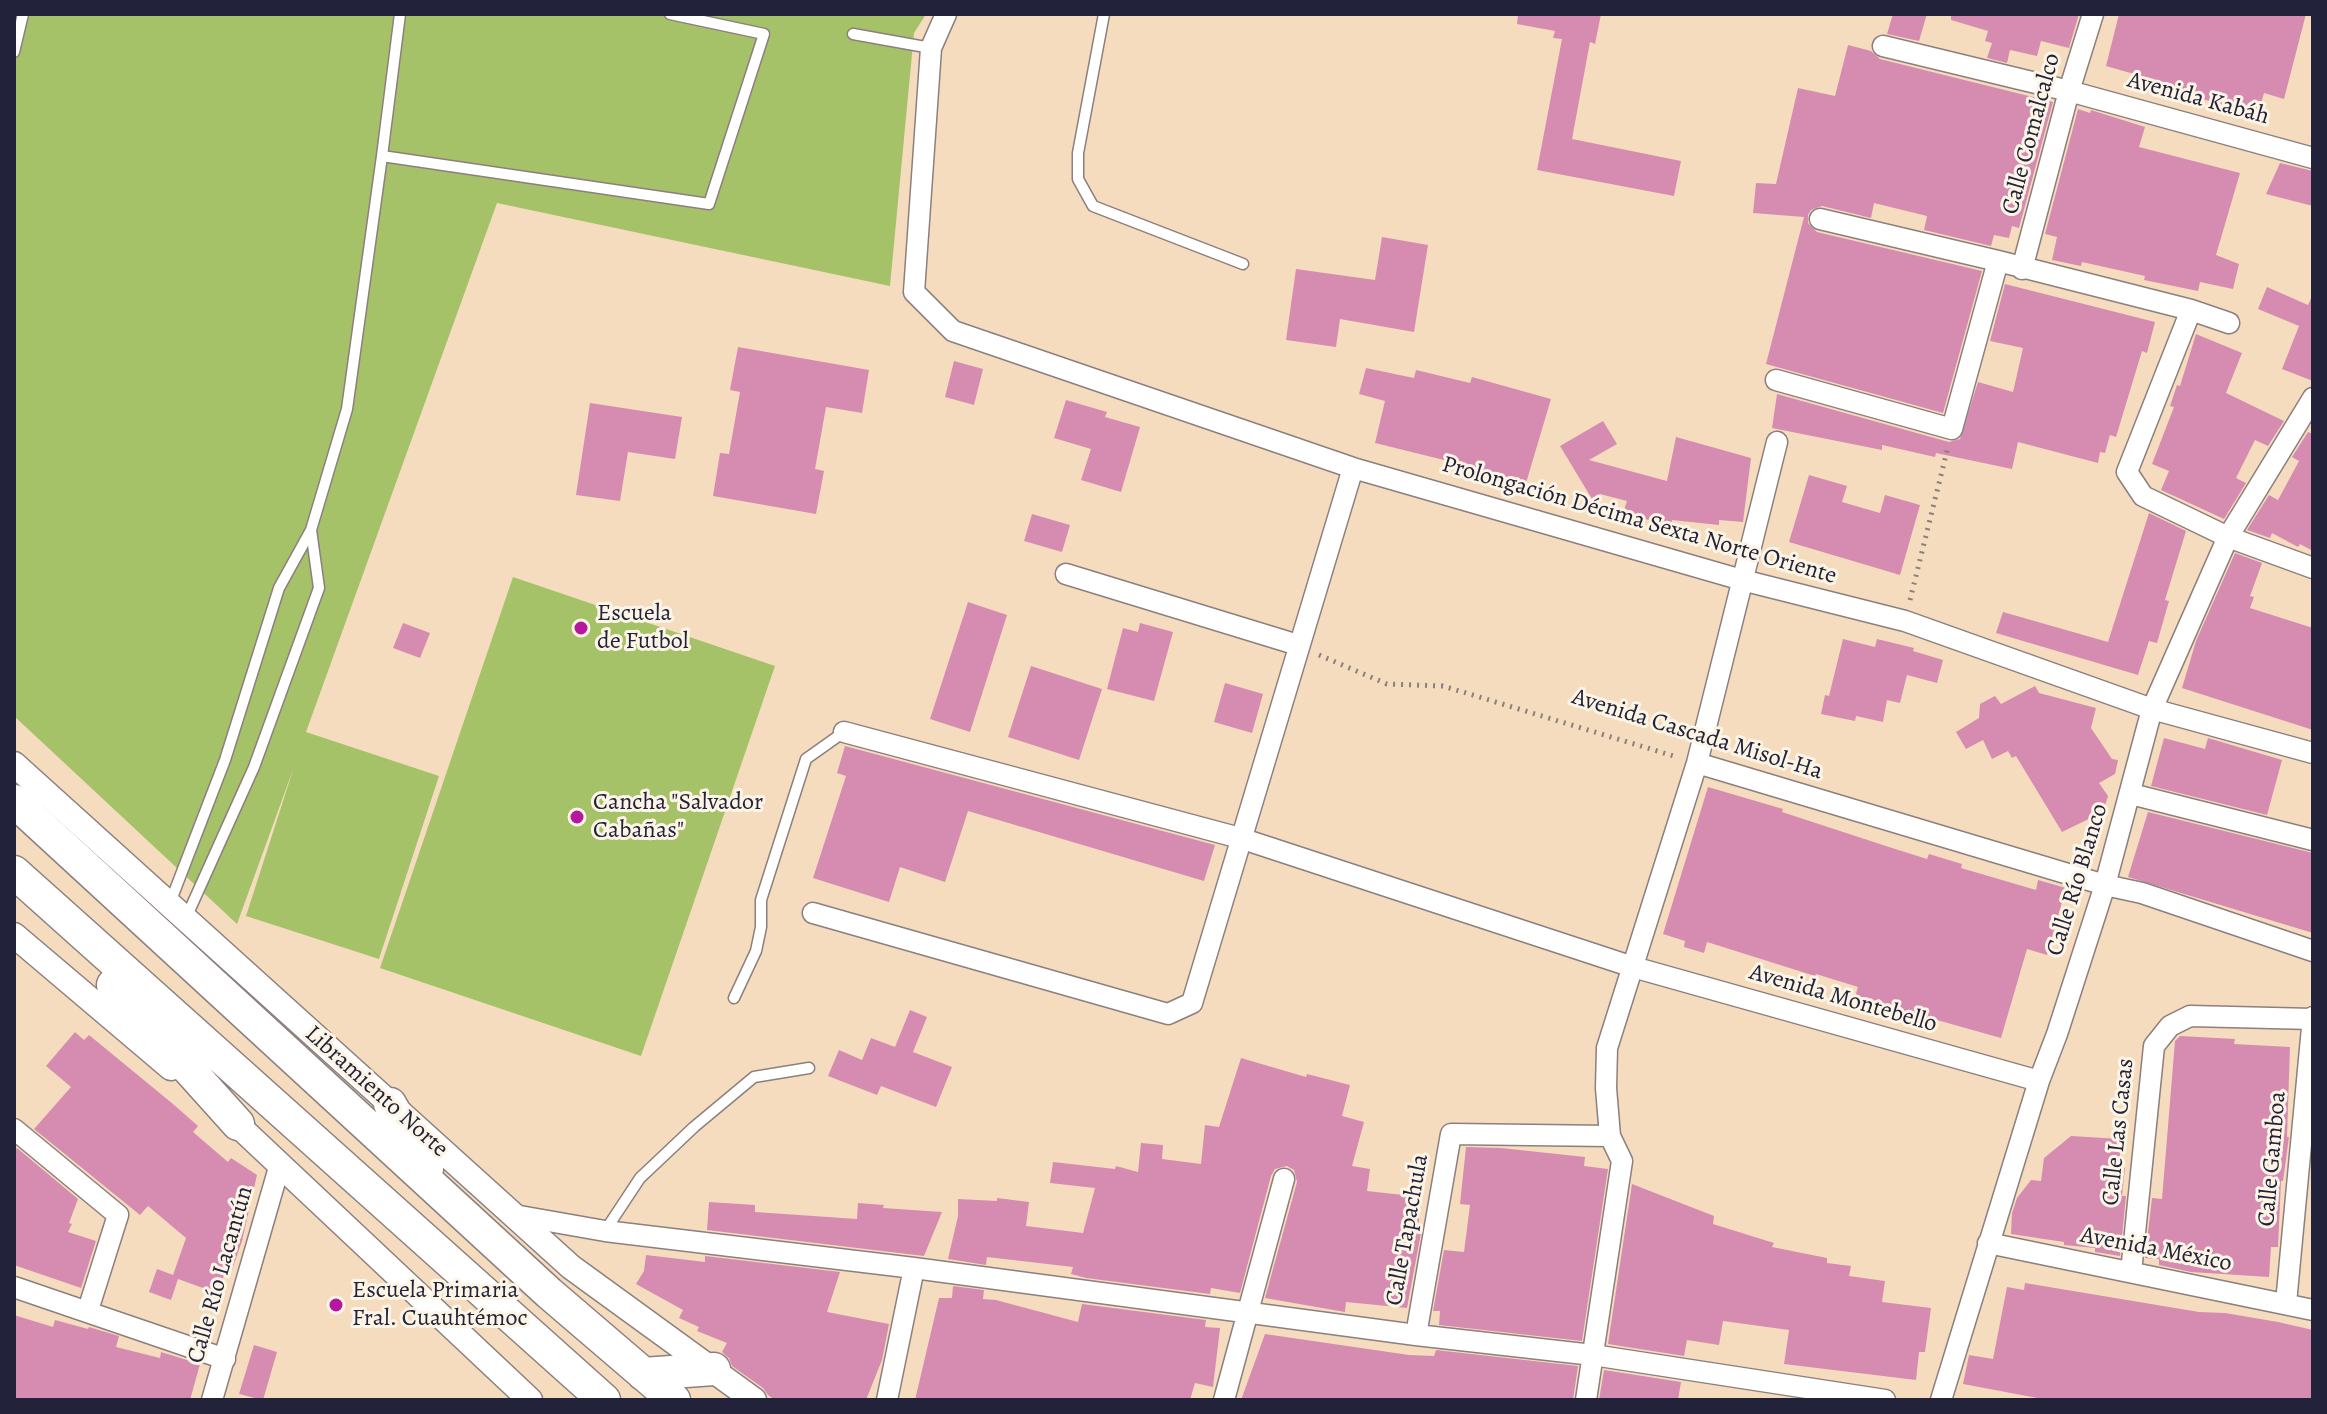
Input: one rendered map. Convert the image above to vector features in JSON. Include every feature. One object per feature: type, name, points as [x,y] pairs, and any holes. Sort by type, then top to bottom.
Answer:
[{"type":"highway","name":"Libramiento Norte","points":[[14,801],[549,1293],[674,1400]]},
{"type":"highway","points":[[14,872],[604,1400]]},
{"type":"highway","points":[[65,917],[88,957],[238,1124]]},
{"type":"highway","points":[[390,1104],[443,1196]]},
{"type":"highway","points":[[643,1374],[714,1369]]},
{"type":"street","points":[[931,48],[946,14]]},
{"type":"street","name":"Calle Comalcalco","points":[[2022,269],[2069,91],[2093,14]]},
{"type":"street","name":"Avenida Kabáh","points":[[1883,46],[2069,91],[2313,158]]},
{"type":"street","name":"Prolongación Décima Sexta Norte Oriente","points":[[931,48],[914,292],[953,331],[1353,468],[1742,580],[1905,621],[2152,709],[2313,753]]},
{"type":"street","points":[[1820,219],[2191,310],[2229,323]]},
{"type":"street","points":[[1776,380],[1952,429],[1998,261]]},
{"type":"street","points":[[2191,310],[2127,472],[2143,496],[2228,537],[2313,568]]},
{"type":"street","name":"Calle Río Blanco","points":[[1988,1243],[2105,885],[2152,709],[2228,537],[2313,398]]},
{"type":"street","points":[[1586,1400],[1622,1161],[1610,1136],[1607,1048],[1697,763],[1777,442]]},
{"type":"street","points":[[813,913],[1168,1014],[1192,1003],[1353,468]]},
{"type":"street","points":[[1066,574],[1298,645]]},
{"type":"street","name":"Avenida Montebello","points":[[844,732],[1240,838],[1633,967],[2039,1081]]},
{"type":"street","name":"Avenida Cascada Misol-Ha","points":[[1697,763],[2105,885],[2142,893],[2313,951]]},
{"type":"street","name":"Libramiento Norte","points":[[14,764],[571,1267],[754,1400]]},
{"type":"street","points":[[2131,794],[2313,840]]},
{"type":"street","points":[[14,935],[238,1124],[530,1400]]},
{"type":"street","name":"Calle Las Casas","points":[[2131,1272],[2154,1046],[2170,1026],[2190,1016],[2313,1019]]},
{"type":"street","name":"Calle Gamboa","points":[[2286,1303],[2313,1019]]},
{"type":"street","points":[[14,1129],[118,1215],[88,1310]]},
{"type":"street","name":"Calle Tapachula","points":[[1416,1335],[1451,1134],[1610,1136]]},
{"type":"street","name":"Calle Río Lacantún","points":[[212,1400],[280,1164]]},
{"type":"street","points":[[1224,1400],[1284,1179]]},
{"type":"street","points":[[514,1215],[605,1231],[1593,1355],[1885,1400]]},
{"type":"street","points":[[1941,1400],[1988,1243]]},
{"type":"street","name":"Avenida México","points":[[1988,1243],[2313,1310]]},
{"type":"street","points":[[887,1400],[914,1268]]},
{"type":"street","points":[[14,1287],[225,1359]]},
{"type":"lane","points":[[14,52],[23,14]]},
{"type":"lane","points":[[177,912],[279,588],[311,530],[347,409],[400,14]]},
{"type":"lane","points":[[382,156],[709,204],[764,34],[670,14]]},
{"type":"lane","points":[[1104,14],[1078,153],[1078,179],[1093,206],[1243,264]]},
{"type":"lane","points":[[853,34],[931,48]]},
{"type":"lane","points":[[177,912],[254,767],[319,588],[311,530]]},
{"type":"lane","points":[[734,998],[756,951],[761,927],[761,900],[806,759],[844,732]]},
{"type":"lane","points":[[605,1231],[640,1178],[754,1077],[809,1068]]},
{"type":"path","points":[[1905,621],[1952,429]]},
{"type":"path","name":"Avenida Cascada Misol-Ha","points":[[1298,645],[1387,684],[1443,686],[1697,763]]},
{"type":"green space","points":[[23,14],[926,14],[914,33],[890,286],[497,203],[306,732],[439,776],[379,959],[246,916],[294,767],[237,924],[14,716],[14,50]]},
{"type":"green space","name":"Cancha \"Salvador Cabañas\"","points":[[513,577],[775,666],[641,1056],[380,968]]},
{"type":"building","points":[[1518,14],[1601,14],[1595,44],[1590,42],[1572,139],[1681,161],[1674,196],[1537,170],[1562,39],[1553,38],[1555,31],[1517,24]]},
{"type":"building","points":[[1893,14],[1927,14],[1919,41],[1887,34]]},
{"type":"building","points":[[1951,14],[2079,14],[2069,48],[2041,41],[2037,56],[2010,50],[2007,63],[1987,58],[1992,43],[1985,41],[1988,31],[1951,20]]},
{"type":"building","points":[[2119,14],[2306,14],[2284,99],[2264,93],[2258,114],[2146,84],[2148,78],[2106,66]]},
{"type":"building","points":[[1848,45],[1871,51],[1880,59],[2053,102],[2019,228],[2012,226],[2009,238],[1994,235],[1991,246],[1924,230],[1927,216],[1874,203],[1871,218],[1822,206],[1811,210],[1808,215],[1808,223],[1817,232],[1982,271],[1943,413],[1766,364],[1804,217],[1753,213],[1756,183],[1776,184],[1798,88],[1835,96]]},
{"type":"building","points":[[2078,109],[2090,113],[2091,110],[2145,127],[2139,147],[2240,173],[2216,255],[2239,264],[2233,289],[2200,282],[2198,291],[2144,280],[2145,276],[2082,262],[2081,266],[2052,260],[2057,237],[2045,234]]},
{"type":"building","points":[[2280,163],[2313,171],[2313,206],[2266,194]]},
{"type":"building","points":[[1382,237],[1428,245],[1414,332],[1340,319],[1336,347],[1286,340],[1296,269],[1375,280]]},
{"type":"building","points":[[2005,284],[2155,322],[2147,353],[2142,351],[2116,437],[2110,435],[2105,453],[2100,452],[2098,463],[2018,442],[2012,469],[1882,445],[1882,450],[1772,428],[1777,394],[1949,442],[1960,439],[1978,382],[2013,392],[2023,348],[1990,341]]},
{"type":"building","points":[[2267,287],[2308,305],[2313,294],[2313,381],[2282,369],[2299,326],[2258,309]]},
{"type":"building","points":[[2196,334],[2242,353],[2226,393],[2284,421],[2268,446],[2255,440],[2236,478],[2246,483],[2224,519],[2161,490],[2169,471],[2152,464],[2174,407],[2170,406],[2177,385],[2180,386]]},
{"type":"building","points":[[738,347],[869,370],[862,413],[826,407],[815,469],[824,471],[816,514],[713,496],[720,453],[729,454],[740,392],[730,390]]},
{"type":"building","points":[[954,361],[983,369],[974,405],[945,397]]},
{"type":"building","points":[[1366,368],[1414,378],[1416,370],[1470,383],[1472,377],[1551,399],[1526,483],[1488,472],[1486,478],[1447,467],[1448,461],[1375,443],[1385,401],[1359,394]]},
{"type":"building","points":[[1066,400],[1107,412],[1105,417],[1140,427],[1121,492],[1081,480],[1091,449],[1054,438]]},
{"type":"building","points":[[590,403],[682,417],[675,459],[628,452],[620,501],[576,495]]},
{"type":"building","points":[[1603,421],[1617,444],[1589,460],[1667,481],[1676,437],[1751,458],[1743,522],[1719,520],[1719,525],[1672,520],[1671,526],[1623,513],[1627,501],[1600,494],[1592,499],[1560,446]]},
{"type":"building","points":[[2308,432],[2313,434],[2313,551],[2272,533],[2270,538],[2247,530],[2269,495],[2278,500],[2299,461],[2292,457]]},
{"type":"building","points":[[1809,475],[1847,486],[1842,502],[1880,513],[1885,495],[1920,505],[1900,575],[1789,542]]},
{"type":"building","points":[[2149,513],[2186,531],[2165,600],[2169,601],[2157,643],[2149,641],[2138,675],[1996,633],[2003,612],[2108,642]]},
{"type":"building","points":[[1032,514],[1070,525],[1062,552],[1024,541]]},
{"type":"building","points":[[2235,553],[2262,563],[2250,596],[2254,597],[2250,608],[2313,628],[2313,730],[2182,688],[2196,641]]},
{"type":"building","points":[[968,602],[1007,615],[970,732],[930,719]]},
{"type":"building","points":[[403,623],[430,633],[420,658],[393,648]]},
{"type":"building","points":[[1140,623],[1173,632],[1154,701],[1107,689],[1123,628],[1138,632]]},
{"type":"building","points":[[1843,639],[1875,647],[1877,639],[1914,648],[1913,651],[1943,660],[1937,683],[1907,675],[1900,703],[1887,700],[1883,722],[1856,716],[1855,721],[1821,714],[1825,695],[1829,696]]},
{"type":"building","points":[[1031,666],[1102,689],[1079,760],[1008,737]]},
{"type":"building","points":[[1225,683],[1263,694],[1252,733],[1214,722]]},
{"type":"building","points":[[2035,686],[2039,693],[2096,708],[2091,728],[2112,759],[2118,760],[2115,774],[2099,783],[2108,796],[2103,812],[2062,832],[2016,756],[2012,758],[2008,751],[1992,759],[1983,740],[1966,749],[1956,732],[1979,718],[1980,704],[1995,696],[2001,704]]},
{"type":"building","points":[[2164,738],[2205,749],[2208,738],[2282,760],[2267,815],[2151,786]]},
{"type":"building","points":[[845,746],[1215,845],[1204,881],[968,811],[945,882],[900,867],[889,902],[813,878],[846,776],[837,773]]},
{"type":"building","points":[[1708,787],[1783,809],[1782,812],[1927,859],[1929,854],[1962,864],[1961,868],[2036,890],[2038,880],[2066,888],[2047,955],[2027,949],[2001,1038],[1855,997],[1858,987],[1816,974],[1707,942],[1704,953],[1684,947],[1685,941],[1663,934]]},
{"type":"building","points":[[2148,812],[2313,853],[2313,933],[2128,877]]},
{"type":"building","points":[[910,1010],[927,1017],[913,1052],[952,1067],[936,1107],[881,1086],[877,1095],[828,1076],[839,1050],[862,1060],[871,1038],[895,1047]]},
{"type":"building","points":[[75,1032],[84,1040],[89,1035],[173,1104],[198,1126],[193,1132],[228,1162],[231,1158],[257,1175],[242,1241],[232,1270],[227,1268],[217,1293],[178,1279],[171,1300],[149,1292],[157,1269],[173,1275],[186,1238],[148,1206],[140,1215],[34,1129],[71,1087],[46,1066]]},
{"type":"building","points":[[2180,1036],[2235,1039],[2234,1044],[2290,1047],[2289,1137],[2281,1181],[2278,1247],[2271,1247],[2269,1277],[2191,1272],[2159,1265],[2159,1259],[2145,1258],[2152,1198],[2162,1199],[2175,1041]]},
{"type":"building","points":[[1241,1058],[1306,1077],[1307,1074],[1350,1085],[1342,1116],[1364,1122],[1352,1166],[1370,1169],[1367,1191],[1421,1197],[1418,1230],[1421,1233],[1407,1308],[1346,1302],[1345,1312],[1265,1298],[1297,1182],[1294,1170],[1287,1166],[1275,1169],[1271,1176],[1240,1293],[1211,1288],[1210,1294],[1086,1278],[1071,1274],[1073,1267],[987,1257],[986,1265],[948,1259],[958,1216],[958,1199],[997,1201],[997,1198],[1029,1202],[1026,1226],[1083,1233],[1095,1188],[1050,1183],[1053,1162],[1115,1169],[1116,1166],[1138,1172],[1141,1143],[1163,1145],[1162,1159],[1201,1164],[1205,1125],[1219,1127]]},
{"type":"building","points":[[2071,1136],[2121,1139],[2119,1168],[2125,1168],[2122,1196],[2126,1196],[2120,1256],[2095,1252],[2095,1248],[2011,1234],[2012,1213],[2017,1198],[2031,1180],[2041,1181],[2044,1158]]},
{"type":"building","points":[[1466,1147],[1585,1157],[1584,1166],[1608,1169],[1582,1341],[1439,1325],[1440,1311],[1433,1311],[1444,1250],[1464,1252],[1470,1205],[1460,1204]]},
{"type":"building","points":[[17,1148],[78,1199],[68,1232],[96,1241],[81,1288],[14,1265],[14,1151]]},
{"type":"building","points":[[1632,1184],[1714,1216],[1713,1224],[1774,1243],[1772,1247],[1827,1258],[1827,1263],[1851,1266],[1849,1276],[1885,1281],[1882,1302],[1931,1308],[1925,1352],[1919,1352],[1916,1380],[1784,1364],[1789,1330],[1723,1321],[1719,1345],[1687,1340],[1684,1356],[1608,1344]]},
{"type":"building","points":[[709,1202],[755,1205],[755,1212],[857,1219],[858,1203],[942,1212],[924,1256],[707,1230]]},
{"type":"building","points":[[646,1255],[705,1262],[705,1256],[840,1272],[827,1312],[889,1324],[882,1360],[866,1400],[775,1400],[732,1366],[722,1352],[727,1343],[697,1331],[699,1327],[679,1318],[683,1310],[636,1284],[644,1271]]},
{"type":"building","points":[[2025,1283],[2199,1312],[2225,1313],[2313,1330],[2313,1400],[2048,1400],[1963,1384],[1969,1355],[1993,1359],[2007,1287],[2024,1290]]},
{"type":"building","points":[[953,1286],[984,1290],[983,1299],[1078,1322],[1082,1304],[1206,1320],[1205,1327],[1220,1328],[1213,1387],[1195,1383],[1190,1400],[915,1400],[939,1298],[952,1298]]},
{"type":"building","points":[[14,1315],[53,1327],[55,1320],[89,1327],[119,1336],[116,1347],[160,1358],[161,1352],[200,1364],[190,1400],[14,1400]]},
{"type":"building","points":[[1265,1334],[1409,1355],[1434,1356],[1436,1350],[1578,1366],[1573,1400],[1241,1400]]},
{"type":"building","points":[[254,1345],[277,1352],[263,1400],[239,1394]]},
{"type":"building","points":[[1604,1370],[1681,1382],[1678,1400],[1599,1400]]},
{"type":"place","name":"Escuela de Futbol","points":[[581,628]]},
{"type":"place","name":"Cancha \"Salvador Cabañas\"","points":[[577,817]]},
{"type":"place","name":"Escuela Primaria Fral. Cuauhtémoc","points":[[336,1305]]}]
